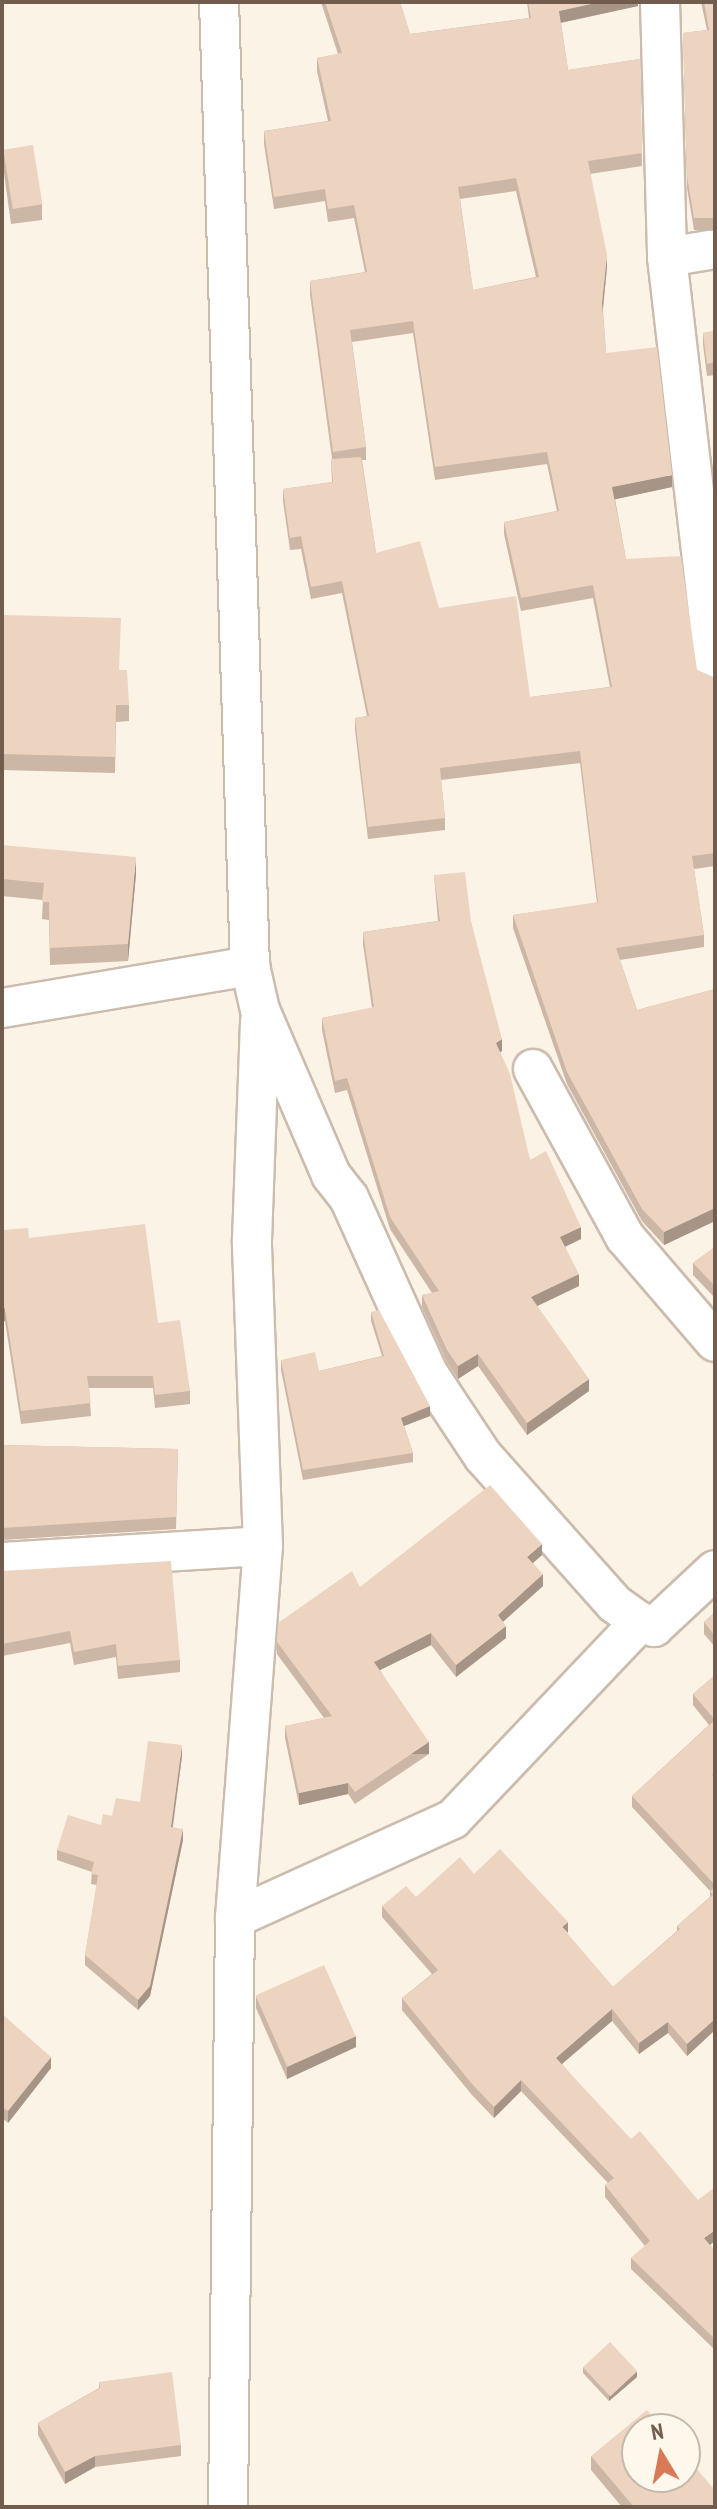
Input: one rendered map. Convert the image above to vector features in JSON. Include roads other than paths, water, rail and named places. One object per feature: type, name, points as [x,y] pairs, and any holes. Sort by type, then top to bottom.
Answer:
[{"type":"street","points":[[219,2],[250,966],[260,1010],[331,1175],[349,1198],[428,1373],[483,1456],[615,1604],[640,1622],[654,1627],[715,1570]]},
{"type":"street","points":[[660,2],[667,257],[715,670]]},
{"type":"street","points":[[667,257],[715,249]]},
{"type":"street","points":[[2,1008],[250,966]]},
{"type":"street","points":[[228,2507],[235,1918],[263,1546],[252,1240],[260,1010]]},
{"type":"street","points":[[533,1069],[625,1237],[715,1342]]},
{"type":"street","points":[[2,1562],[263,1546]]},
{"type":"street","points":[[235,1918],[453,1819],[640,1622]]}]
